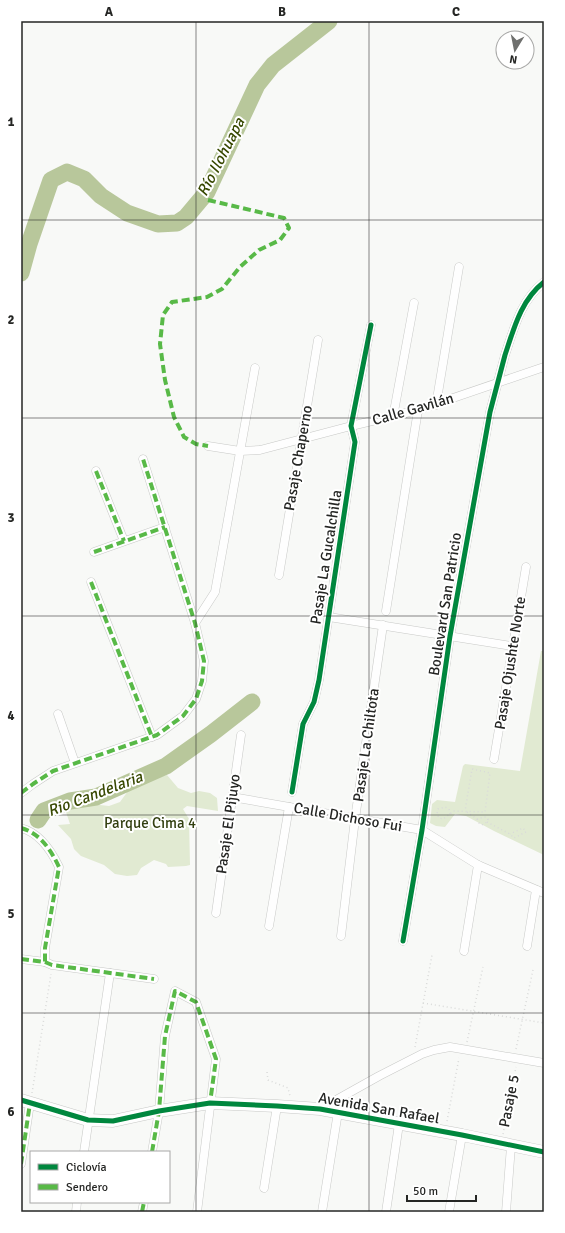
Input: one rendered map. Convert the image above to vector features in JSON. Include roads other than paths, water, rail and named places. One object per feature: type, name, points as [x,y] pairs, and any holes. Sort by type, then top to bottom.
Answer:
[{"type":"street","points":[[436,405],[459,266]]},
{"type":"street","name":"Boulevard San Patricio","points":[[402,941],[422,830],[450,636],[490,412],[515,323],[525,303],[544,282]]},
{"type":"street","points":[[393,417],[414,303]]},
{"type":"street","name":"Pasaje La Gucalchilla","points":[[292,792],[303,724],[314,702],[330,617],[355,442],[350,426],[371,325]]},
{"type":"street","name":"Pasaje Chaperno","points":[[278,576],[318,340]]},
{"type":"street","name":"Calle Gavilán","points":[[208,446],[240,451],[260,450],[302,438],[393,417],[436,405],[544,367]]},
{"type":"street","points":[[195,623],[215,592],[255,368]]},
{"type":"street","points":[[386,611],[418,410]]},
{"type":"street","points":[[21,793],[53,771],[157,735],[183,716],[196,699],[202,681],[204,661],[195,623],[142,459]]},
{"type":"street","points":[[96,471],[124,542]]},
{"type":"street","points":[[94,552],[164,527]]},
{"type":"street","name":"Pasaje Ojushte Norte","points":[[494,759],[526,567]]},
{"type":"street","points":[[91,582],[152,737]]},
{"type":"street","points":[[330,617],[512,646]]},
{"type":"street","name":"Pasaje La Chiltota","points":[[341,936],[355,819],[383,625]]},
{"type":"street","points":[[58,714],[75,763]]},
{"type":"street","name":"Pasaje El Pijuyo","points":[[216,913],[241,735]]},
{"type":"street","name":"Calle Dichoso Fui","points":[[232,797],[422,830],[478,865],[544,893]]},
{"type":"street","points":[[269,926],[289,807]]},
{"type":"street","points":[[21,828],[28,830],[40,838],[54,855],[59,867],[45,948],[48,963]]},
{"type":"street","points":[[464,951],[478,865]]},
{"type":"street","points":[[527,946],[536,890]]},
{"type":"street","points":[[21,959],[154,979]]},
{"type":"street","points":[[84,1151],[110,973]]},
{"type":"street","points":[[152,1151],[159,1111],[166,1036],[175,991],[196,1002],[216,1060],[197,1212]]},
{"type":"street","points":[[320,1109],[412,1059],[434,1050],[450,1047],[544,1063]]},
{"type":"street","points":[[21,1164],[26,1102]]},
{"type":"street","name":"Avenida San Rafael","points":[[26,1102],[88,1120],[113,1120],[210,1103],[293,1106],[338,1112],[544,1152]]},
{"type":"street","points":[[264,1188],[277,1106]]},
{"type":"street","points":[[322,1212],[338,1112]]},
{"type":"street","points":[[386,1212],[399,1124]]},
{"type":"street","points":[[449,1212],[462,1136]]},
{"type":"street","points":[[506,1145],[506,1212]]},
{"type":"waterway","name":"Río Ilohuapa","points":[[21,273],[29,244],[51,180],[67,172],[84,179],[101,196],[127,213],[158,224],[177,223],[186,217],[207,192],[257,85],[273,65],[329,21]]},
{"type":"waterway","name":"Rio Candelaria","points":[[38,820],[44,811],[70,801],[96,797],[166,766],[252,702]]},
{"type":"park label","name":"Parque Cima 4","points":[[150,823]]}]
